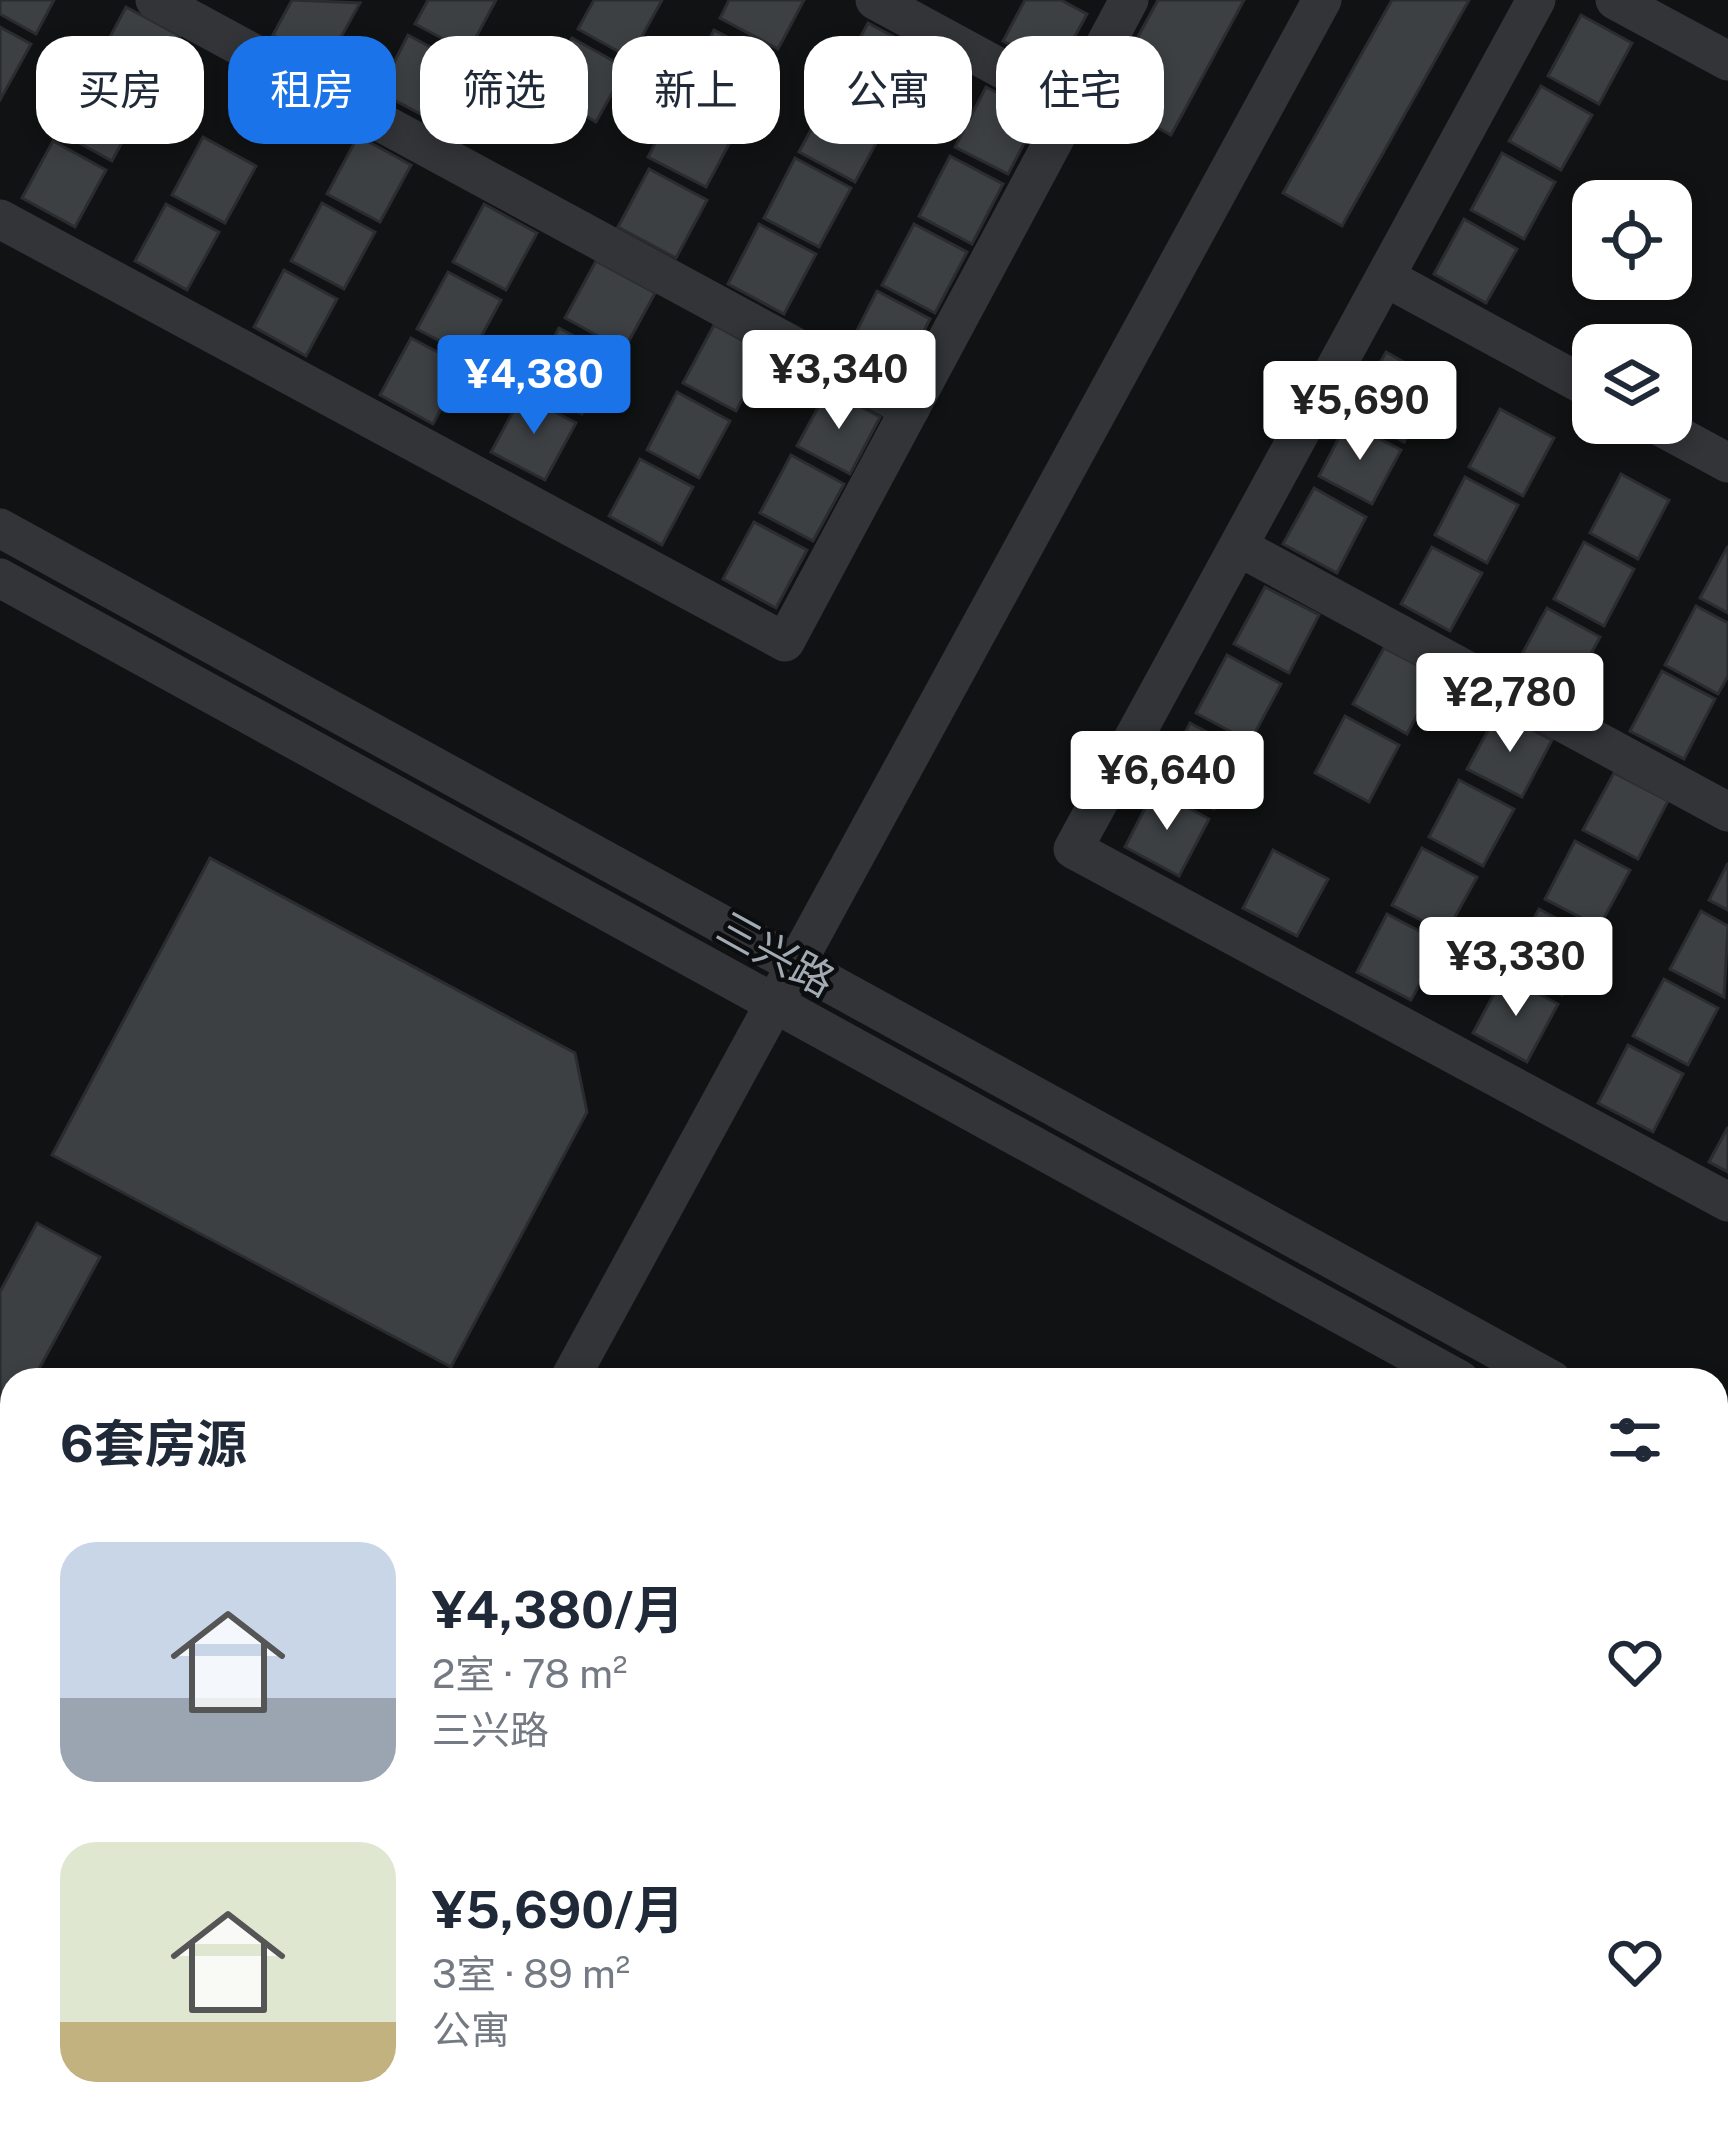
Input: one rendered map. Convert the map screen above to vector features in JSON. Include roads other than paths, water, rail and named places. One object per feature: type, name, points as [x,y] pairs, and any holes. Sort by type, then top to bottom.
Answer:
[{"type":"street","points":[[155,0],[910,409]]},
{"type":"street","points":[[875,0],[996,65]]},
{"type":"street","points":[[1110,36],[1130,0]]},
{"type":"street","points":[[575,1368],[771,1002],[1322,0]]},
{"type":"street","points":[[1535,0],[1072,849],[1728,1202]]},
{"type":"street","points":[[1615,0],[1728,61]]},
{"type":"street","points":[[0,219],[785,642],[1052,144]]},
{"type":"street","points":[[1387,278],[1572,379]]},
{"type":"street","points":[[1692,444],[1728,463]]},
{"type":"street","name":"三兴路","points":[[0,528],[1530,1368]]},
{"type":"street","points":[[1239,547],[1728,812]]},
{"type":"street","name":"三兴路","points":[[0,578],[1438,1368]]}]
